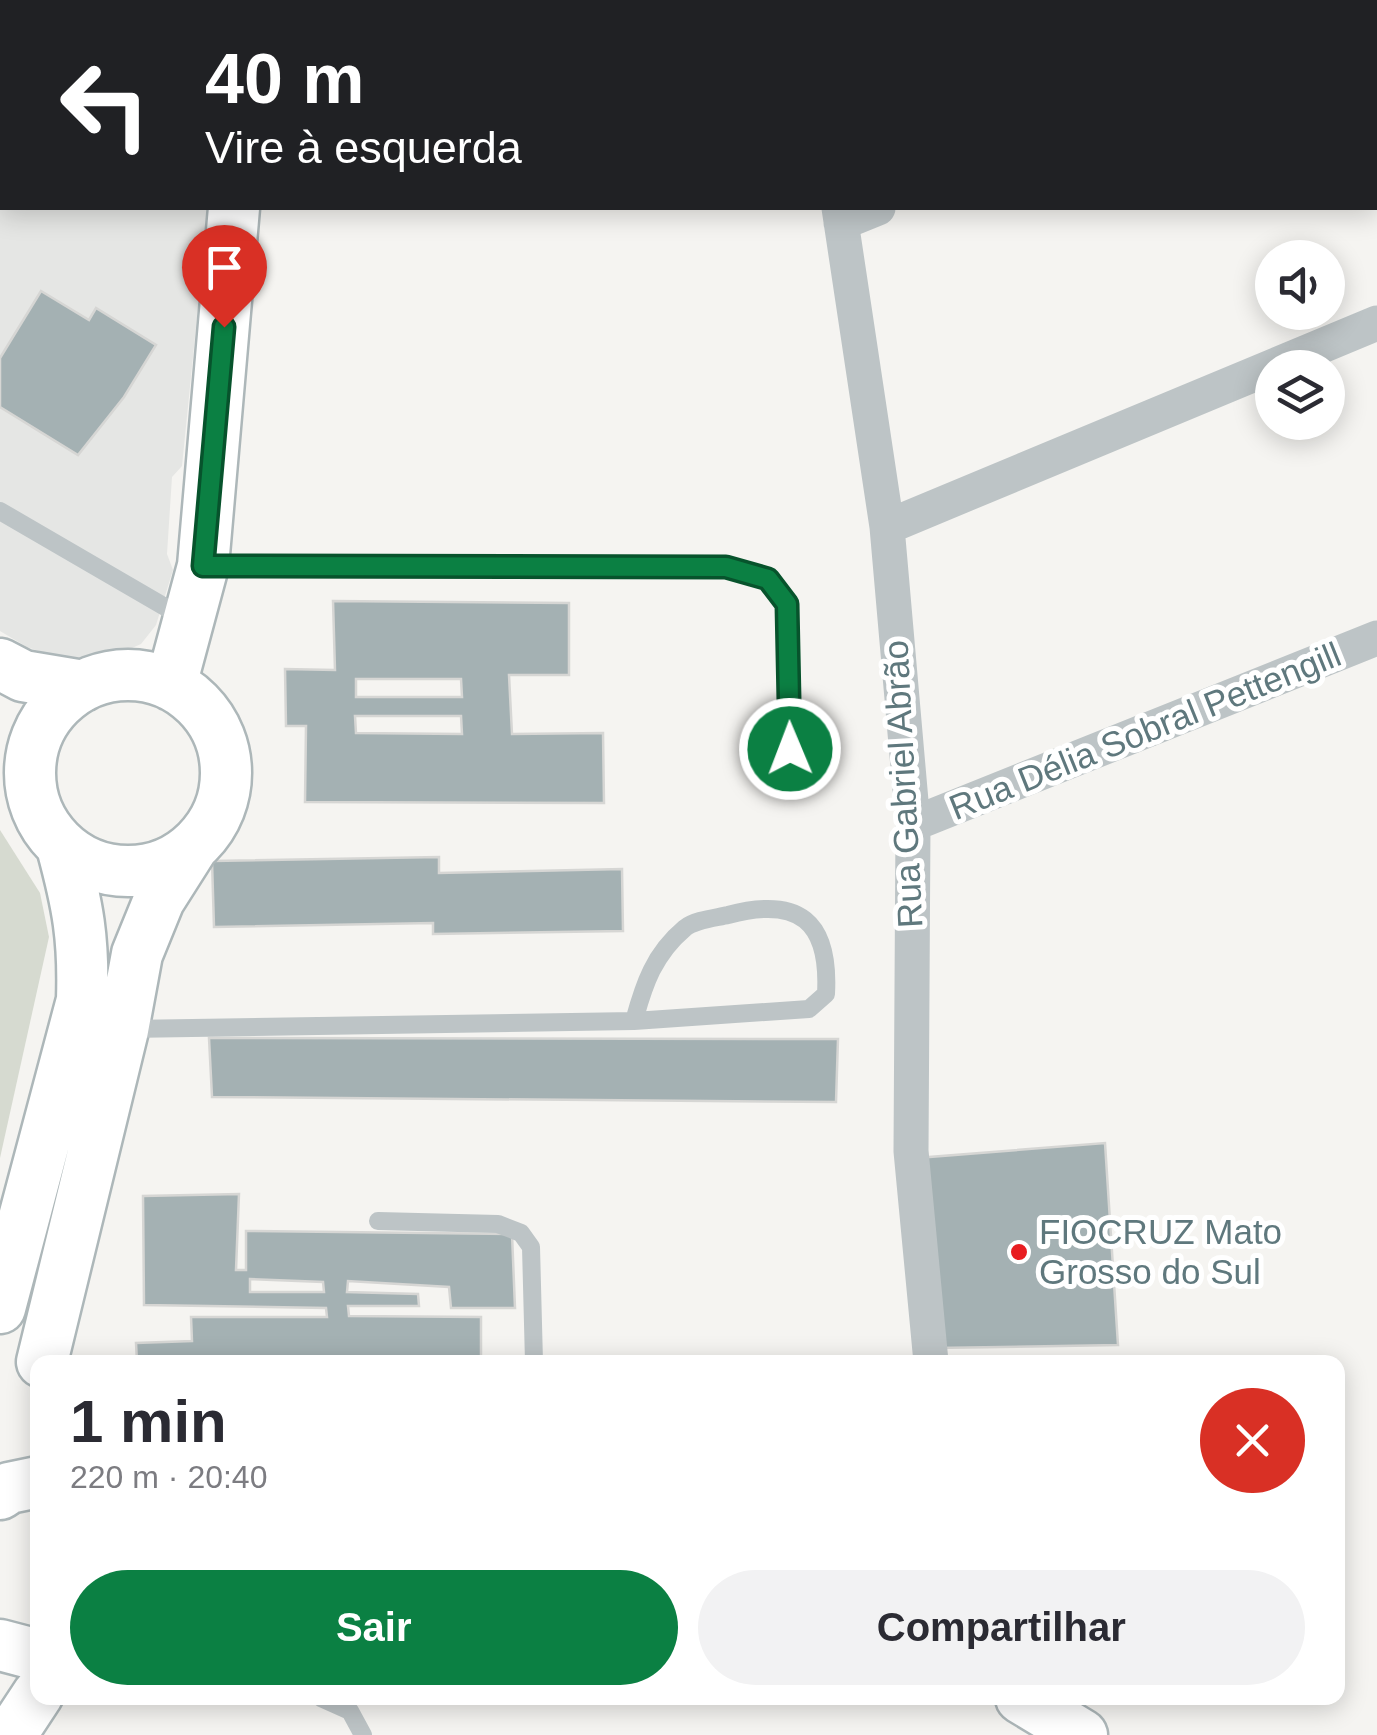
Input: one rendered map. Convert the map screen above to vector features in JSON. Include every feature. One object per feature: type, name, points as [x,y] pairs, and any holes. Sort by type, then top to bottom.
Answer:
[{"type":"main road","points":[[171,685],[203,566],[234,210]]},
{"type":"main road","points":[[0,664],[23,676],[83,686]]},
{"type":"main road","points":[[44,1355],[123,1030],[137,954],[160,900],[192,848],[213,824],[225,793],[226,761],[216,730],[198,703],[171,685],[142,676],[112,676],[83,686],[57,705],[38,732],[30,763],[16,781],[42,824],[62,847],[85,863],[112,871],[140,871],[168,863],[192,848]]},
{"type":"main road","points":[[0,1308],[82,1000],[84,954],[80,912],[62,847]]},
{"type":"main road","points":[[0,1494],[30,1485]]},
{"type":"main road","points":[[0,1645],[30,1653]]},
{"type":"main road","points":[[11,1735],[31,1705]]},
{"type":"main road","points":[[1033,1705],[1082,1735]]},
{"type":"street","points":[[840,215],[867,210]]},
{"type":"street","name":"Rua Gabriel Abrão","points":[[840,215],[887,527],[913,824],[911,1151],[930,1355]]},
{"type":"street","points":[[887,527],[1377,323]]},
{"type":"street","name":"Rua Délia Sobral Pettengill","points":[[913,824],[1377,638]]},
{"type":"lane","points":[[0,511],[188,621]]},
{"type":"lane","points":[[203,566],[726,567],[768,579],[787,604],[790,786]]},
{"type":"lane","points":[[123,1030],[634,1021],[809,1009],[826,994],[828,968],[822,939],[803,916],[787,910],[744,911],[688,925],[646,976],[634,1021]]},
{"type":"lane","points":[[378,1221],[498,1224],[521,1233],[531,1247],[534,1355]]},
{"type":"lane","points":[[338,1705],[350,1710],[363,1735]]},
{"type":"shaded area","points":[[0,210],[208,210],[182,466],[172,477],[167,554],[173,570],[156,625],[141,644],[103,661],[65,660],[27,647],[0,631]]},
{"type":"shaded area","points":[[0,830],[40,893],[49,937],[0,1158]]},
{"type":"building","points":[[41,291],[89,320],[96,308],[156,345],[124,397],[78,455],[0,407],[0,358]]},
{"type":"building","points":[[333,601],[569,603],[569,675],[509,675],[512,734],[603,733],[604,803],[305,802],[306,726],[286,726],[285,669],[335,670]],"holes":[[[356,679],[461,679],[462,697],[356,697]],[[355,716],[461,716],[462,734],[356,733]]]},
{"type":"building","points":[[439,857],[439,873],[622,869],[623,931],[433,934],[433,923],[214,927],[212,861]]},
{"type":"building","points":[[209,1038],[838,1039],[836,1102],[212,1097]]},
{"type":"building","name":"FIOCRUZ Mato Grosso do Sul","points":[[1105,1143],[1118,1345],[935,1348],[917,1158]]},
{"type":"building","points":[[239,1194],[236,1270],[246,1270],[246,1231],[512,1234],[515,1308],[451,1308],[449,1287],[348,1281],[347,1292],[418,1294],[419,1306],[348,1306],[349,1316],[481,1317],[481,1355],[137,1355],[136,1343],[192,1341],[191,1317],[327,1317],[326,1308],[144,1305],[143,1196]],"holes":[[[250,1279],[323,1282],[324,1292],[250,1292]]]},
{"type":"place","name":"FIOCRUZ Mato Grosso do Sul","points":[[1019,1252]]},
{"type":"route","points":[[224,327],[203,566],[726,567],[768,579],[787,604],[790,749]]}]
